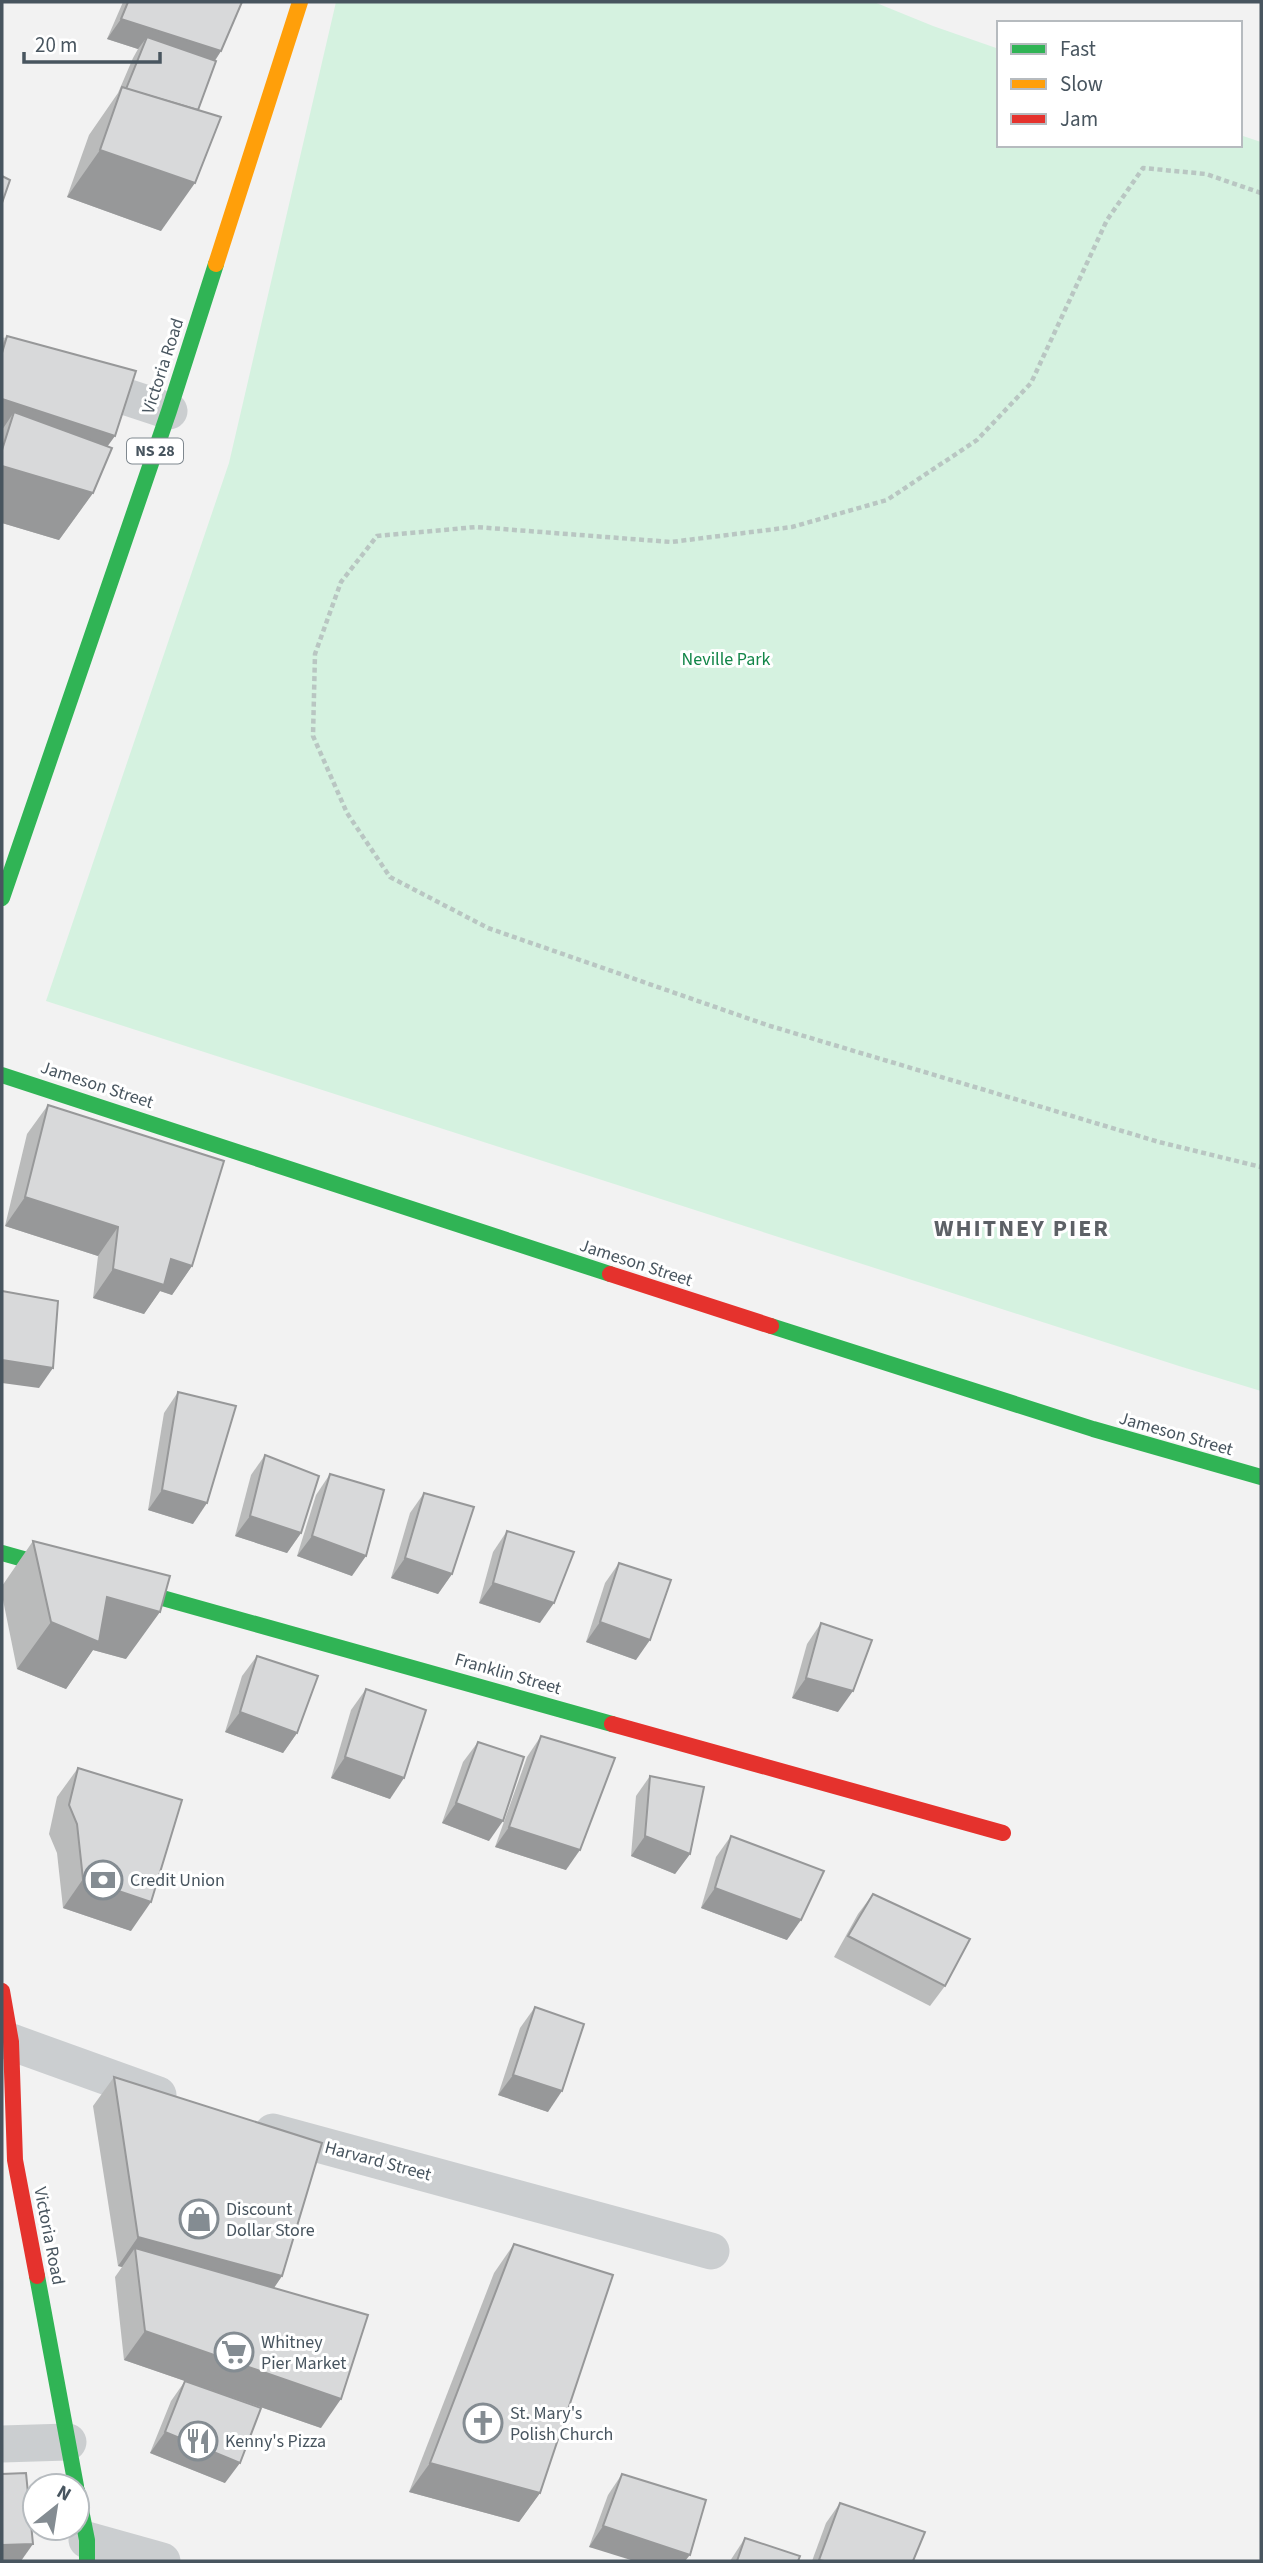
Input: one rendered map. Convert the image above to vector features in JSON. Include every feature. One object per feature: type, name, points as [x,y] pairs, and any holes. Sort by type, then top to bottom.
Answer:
[{"type":"street","name":"Victoria Road","points":[[2,898],[169,411],[300,2]]},
{"type":"street","points":[[2,356],[169,411]]},
{"type":"street","name":"Jameson Street","points":[[2,1075],[301,1171],[563,1260],[1119,1438],[1261,1477]]},
{"type":"street","name":"Franklin Street","points":[[2,1553],[1003,1833]]},
{"type":"street","name":"Victoria Road","points":[[2,1992],[11,2042],[8,2158],[74,2472]]},
{"type":"street","points":[[11,2042],[188,2106]]},
{"type":"street","name":"Harvard Street","points":[[239,2123],[710,2251]]},
{"type":"street","points":[[2,2444],[68,2442]]},
{"type":"street","points":[[87,2551],[162,2561]]},
{"type":"path","points":[[1261,193],[1206,174],[1143,169],[1107,220],[1031,383],[977,440],[887,500],[792,527],[671,542],[477,527],[377,536],[341,582],[314,654],[313,736],[347,813],[390,877],[488,928],[767,1025],[1159,1142],[1261,1167]]},
{"type":"green space","name":"Neville Park","points":[[336,2],[874,2],[997,48],[997,147],[1242,147],[1242,136],[1261,142],[1261,1391],[46,1001],[229,463]]},
{"type":"building","points":[[128,2],[242,2],[221,51],[121,19]]},
{"type":"building","points":[[147,37],[216,61],[198,110],[126,89]]},
{"type":"building","points":[[122,87],[221,117],[195,183],[100,150]]},
{"type":"building","points":[[2,176],[10,180],[2,203]]},
{"type":"building","points":[[7,336],[136,371],[115,436],[2,399],[2,353]]},
{"type":"building","points":[[14,412],[112,448],[93,493],[2,466],[2,450]]},
{"type":"building","points":[[48,1105],[224,1161],[192,1266],[171,1259],[164,1285],[113,1269],[118,1227],[25,1197]]},
{"type":"building","points":[[2,1291],[58,1301],[53,1368],[2,1360]]},
{"type":"building","points":[[178,1392],[236,1406],[207,1503],[162,1490]]},
{"type":"building","points":[[265,1455],[319,1476],[301,1533],[250,1516]]},
{"type":"building","points":[[330,1474],[384,1490],[366,1556],[312,1536]]},
{"type":"building","points":[[424,1493],[474,1507],[452,1574],[405,1558]]},
{"type":"building","points":[[507,1531],[574,1552],[554,1603],[493,1583]]},
{"type":"building","points":[[33,1541],[170,1576],[160,1612],[107,1597],[99,1642],[51,1622]]},
{"type":"building","points":[[619,1563],[671,1580],[650,1640],[600,1622]]},
{"type":"building","points":[[821,1623],[872,1640],[853,1691],[806,1678]]},
{"type":"building","points":[[257,1656],[318,1676],[297,1733],[240,1712]]},
{"type":"building","points":[[366,1689],[426,1710],[404,1778],[345,1757]]},
{"type":"building","points":[[541,1736],[615,1758],[580,1850],[509,1827]]},
{"type":"building","points":[[478,1742],[524,1757],[503,1821],[456,1803]]},
{"type":"building","points":[[78,1768],[182,1800],[151,1902],[83,1879],[77,1824],[69,1805]]},
{"type":"building","points":[[650,1776],[704,1787],[690,1854],[645,1836]]},
{"type":"building","points":[[731,1836],[824,1871],[801,1920],[715,1888]]},
{"type":"building","points":[[873,1894],[970,1939],[945,1986],[848,1936]]},
{"type":"building","points":[[535,2007],[584,2024],[562,2091],[513,2075]]},
{"type":"building","name":"Discount Dollar Store","points":[[114,2077],[322,2143],[282,2276],[138,2237]]},
{"type":"building","points":[[514,2244],[613,2275],[540,2493],[430,2463]]},
{"type":"building","points":[[135,2248],[368,2315],[341,2399],[145,2331]]},
{"type":"building","points":[[185,2381],[261,2408],[240,2463],[165,2432]]},
{"type":"building","points":[[21,2473],[21,2542],[33,2544],[2,2545],[2,2474]]},
{"type":"building","points":[[622,2474],[706,2500],[690,2555],[603,2526]]},
{"type":"building","points":[[840,2503],[925,2532],[913,2561],[819,2560]]},
{"type":"building","points":[[745,2538],[800,2556],[798,2561],[737,2561]]},
{"type":"traffic: fast","points":[[2,898],[169,411],[216,264]]},
{"type":"traffic: fast","points":[[2,1075],[610,1274]]},
{"type":"traffic: fast","points":[[771,1326],[1093,1429],[1261,1477]]},
{"type":"traffic: fast","points":[[2,1553],[612,1724]]},
{"type":"traffic: fast","points":[[37,2276],[73,2472]]},
{"type":"traffic: fast","points":[[87,2542],[87,2561]]},
{"type":"traffic: slow","points":[[216,264],[300,2]]},
{"type":"traffic: jam","points":[[610,1274],[771,1326]]},
{"type":"traffic: jam","points":[[612,1724],[1003,1833]]},
{"type":"traffic: jam","points":[[2,1991],[11,2042],[15,2160],[37,2276]]},
{"type":"place","name":"Credit Union","points":[[103,1880]]},
{"type":"place","name":"Discount Dollar Store","points":[[199,2219]]},
{"type":"place","name":"Whitney Pier Market","points":[[234,2352]]},
{"type":"place","name":"St. Mary's Polish Church","points":[[483,2423]]},
{"type":"place","name":"Kenny's Pizza","points":[[198,2441]]},
{"type":"district","name":"WHITNEY PIER","points":[[1022,1228]]}]
